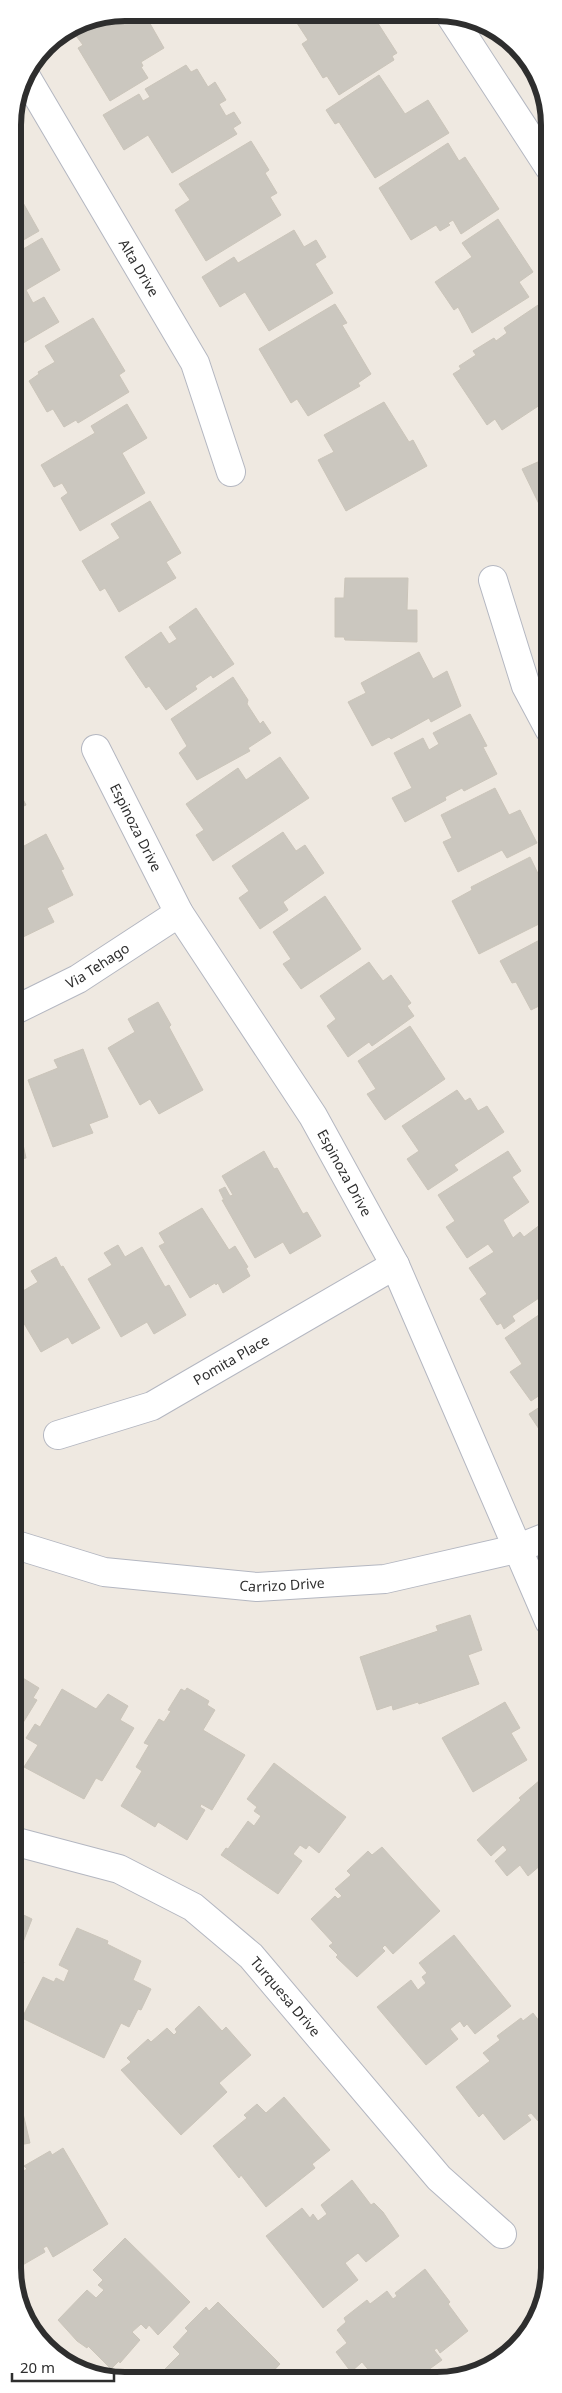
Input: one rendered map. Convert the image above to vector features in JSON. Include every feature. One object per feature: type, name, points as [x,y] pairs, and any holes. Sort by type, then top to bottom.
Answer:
[{"type":"street","points":[[455,23],[541,156]]},
{"type":"street","name":"Alta Drive","points":[[30,83],[195,363],[231,472]]},
{"type":"street","points":[[493,580],[526,686],[541,715]]},
{"type":"street","name":"Espinoza Drive","points":[[96,750],[179,912],[312,1116],[395,1265],[541,1604]]},
{"type":"street","name":"Via Tehago","points":[[21,1007],[78,979],[179,912]]},
{"type":"street","name":"Pomita Place","points":[[58,1435],[152,1406],[395,1265]]},
{"type":"street","name":"Carrizo Drive","points":[[21,1546],[104,1572],[257,1587],[385,1579],[516,1549],[541,1539]]},
{"type":"street","name":"Turquesa Drive","points":[[21,1843],[119,1869],[193,1907],[251,1956],[439,2178],[502,2234]]},
{"type":"building","points":[[149,21],[164,48],[141,62],[143,66],[141,67],[148,78],[110,101],[78,48],[83,45],[75,34],[85,29],[112,22]]},
{"type":"building","points":[[296,21],[376,21],[397,53],[392,56],[394,60],[339,95],[327,76],[323,78],[302,44],[308,40]]},
{"type":"building","points":[[186,65],[191,72],[197,69],[208,87],[215,82],[226,100],[219,104],[226,116],[234,112],[241,123],[233,128],[237,134],[172,173],[148,135],[124,150],[103,115],[139,94],[143,101],[150,97],[145,89]]},
{"type":"building","points":[[379,75],[405,114],[428,100],[449,133],[375,178],[339,122],[335,124],[326,110]]},
{"type":"building","points":[[251,141],[269,170],[265,173],[277,193],[270,197],[281,215],[206,261],[175,210],[190,200],[179,184]]},
{"type":"building","points":[[448,143],[459,161],[465,157],[499,209],[461,234],[453,220],[448,223],[450,225],[440,231],[436,225],[411,240],[379,188]]},
{"type":"building","points":[[21,199],[39,231],[21,241]]},
{"type":"building","points":[[498,219],[533,272],[519,282],[529,297],[472,333],[458,307],[454,310],[435,282],[472,257],[462,243]]},
{"type":"building","points":[[294,230],[304,247],[316,240],[326,257],[315,264],[333,293],[269,331],[245,292],[220,307],[202,277],[234,257],[238,263]]},
{"type":"building","points":[[42,238],[60,270],[26,290],[33,303],[44,297],[59,322],[21,344],[21,250]]},
{"type":"building","points":[[541,303],[541,404],[502,430],[495,419],[487,425],[453,374],[461,369],[459,366],[476,355],[473,351],[494,338],[496,341],[507,333],[504,328]]},
{"type":"building","points":[[335,304],[347,323],[342,325],[371,374],[358,383],[360,386],[308,416],[297,399],[291,403],[259,349]]},
{"type":"building","points":[[93,318],[125,371],[119,375],[129,392],[78,423],[76,420],[64,427],[53,409],[47,412],[29,381],[39,374],[38,372],[55,362],[45,346]]},
{"type":"building","points":[[384,402],[409,442],[413,440],[427,466],[346,511],[318,460],[334,452],[324,435]]},
{"type":"building","points":[[127,404],[147,438],[122,453],[145,493],[80,531],[61,498],[68,493],[62,483],[54,487],[41,465],[95,433],[91,426]]},
{"type":"building","points":[[541,461],[541,503],[539,504],[522,469]]},
{"type":"building","points":[[150,501],[181,553],[166,562],[176,578],[119,612],[105,588],[100,591],[82,561],[120,538],[111,524]]},
{"type":"building","points":[[345,578],[408,578],[407,610],[417,610],[417,642],[345,640],[344,637],[335,637],[335,598],[344,598]]},
{"type":"building","points":[[196,608],[234,664],[213,678],[211,675],[195,686],[197,689],[166,710],[149,686],[146,688],[125,657],[161,632],[169,644],[177,639],[169,627]]},
{"type":"building","points":[[419,652],[433,679],[447,671],[461,706],[431,722],[429,718],[391,739],[389,737],[372,746],[348,702],[366,693],[361,683]]},
{"type":"building","points":[[233,677],[248,700],[247,704],[260,724],[263,721],[271,733],[248,748],[250,751],[197,780],[179,753],[187,746],[171,719]]},
{"type":"building","points":[[470,714],[487,746],[483,747],[497,774],[464,791],[462,788],[445,797],[446,800],[405,822],[392,798],[412,788],[394,753],[423,738],[429,750],[439,744],[433,733]]},
{"type":"building","points":[[280,757],[309,798],[213,861],[196,835],[204,830],[186,804],[238,768],[246,780]]},
{"type":"building","points":[[495,788],[509,815],[520,810],[537,843],[507,858],[502,850],[458,872],[443,842],[452,838],[441,815]]},
{"type":"building","points":[[21,795],[26,805],[21,807]]},
{"type":"building","points":[[283,832],[296,851],[305,845],[324,873],[283,902],[288,910],[260,929],[239,898],[249,891],[232,866]]},
{"type":"building","points":[[46,834],[64,869],[61,870],[73,895],[47,908],[54,922],[21,938],[21,848]]},
{"type":"building","points":[[530,857],[541,880],[541,923],[479,954],[452,901],[472,890],[471,887]]},
{"type":"building","points":[[325,896],[361,949],[301,989],[283,964],[291,959],[273,932]]},
{"type":"building","points":[[541,939],[541,1005],[531,1010],[516,982],[512,983],[500,961]]},
{"type":"building","points":[[369,962],[383,981],[391,975],[411,1003],[407,1006],[414,1016],[372,1046],[369,1042],[348,1057],[327,1026],[336,1019],[320,996]]},
{"type":"building","points":[[158,1002],[171,1025],[169,1027],[203,1090],[159,1114],[150,1099],[140,1105],[108,1048],[135,1032],[128,1019]]},
{"type":"building","points":[[410,1026],[445,1079],[385,1120],[367,1094],[376,1089],[358,1061]]},
{"type":"building","points":[[83,1049],[108,1117],[89,1124],[93,1133],[53,1147],[28,1080],[58,1068],[54,1060]]},
{"type":"building","points":[[457,1090],[465,1101],[470,1098],[478,1111],[487,1106],[504,1132],[454,1165],[458,1170],[428,1190],[407,1159],[419,1151],[402,1126]]},
{"type":"building","points":[[21,1135],[26,1158],[21,1159]]},
{"type":"building","points":[[264,1151],[274,1169],[277,1168],[303,1214],[307,1212],[321,1236],[290,1254],[283,1242],[255,1258],[222,1200],[224,1200],[219,1190],[225,1187],[230,1196],[233,1195],[222,1176]]},
{"type":"building","points":[[508,1151],[521,1171],[512,1177],[529,1202],[503,1220],[513,1238],[520,1232],[524,1237],[541,1224],[541,1300],[539,1298],[512,1316],[515,1321],[504,1329],[501,1323],[497,1325],[480,1299],[487,1294],[469,1268],[494,1252],[488,1244],[467,1258],[446,1227],[455,1221],[438,1195]]},
{"type":"building","points":[[202,1208],[229,1250],[235,1246],[248,1267],[246,1268],[250,1276],[223,1293],[218,1283],[216,1285],[215,1283],[190,1298],[159,1246],[165,1243],[159,1233]]},
{"type":"building","points":[[118,1245],[125,1257],[142,1247],[165,1287],[169,1285],[186,1315],[154,1334],[147,1322],[121,1337],[88,1279],[112,1265],[104,1253]]},
{"type":"building","points":[[56,1257],[100,1328],[72,1344],[68,1337],[41,1352],[21,1318],[21,1292],[38,1282],[31,1271]]},
{"type":"building","points":[[541,1313],[541,1394],[531,1401],[510,1372],[522,1364],[505,1338]]},
{"type":"building","points":[[541,1406],[541,1432],[529,1414]]},
{"type":"building","points":[[470,1615],[482,1650],[468,1655],[479,1684],[419,1704],[418,1702],[393,1710],[392,1705],[377,1710],[360,1657],[438,1631],[436,1626]]},
{"type":"building","points":[[21,1677],[39,1688],[33,1698],[37,1700],[21,1726]]},
{"type":"building","points":[[187,1688],[209,1701],[207,1705],[215,1710],[203,1730],[245,1755],[212,1810],[201,1804],[200,1807],[205,1810],[187,1840],[158,1822],[155,1827],[121,1806],[142,1771],[136,1767],[149,1745],[144,1743],[159,1719],[164,1722],[171,1711],[168,1710],[181,1689],[185,1691]]},
{"type":"building","points":[[62,1689],[96,1709],[108,1694],[128,1706],[120,1720],[134,1728],[102,1781],[96,1778],[84,1799],[24,1767],[38,1745],[26,1738],[35,1724],[40,1727]]},
{"type":"building","points":[[505,1702],[520,1728],[511,1733],[527,1760],[473,1792],[442,1738]]},
{"type":"building","points":[[274,1763],[346,1817],[319,1853],[309,1845],[306,1849],[300,1845],[293,1854],[302,1861],[278,1894],[221,1855],[226,1848],[228,1849],[248,1821],[254,1826],[261,1816],[254,1811],[257,1807],[247,1799]]},
{"type":"building","points":[[541,1779],[541,1865],[528,1876],[520,1865],[507,1876],[495,1861],[507,1850],[503,1845],[491,1856],[477,1840],[521,1800],[519,1798]]},
{"type":"building","points":[[382,1847],[440,1911],[393,1954],[385,1945],[382,1948],[385,1951],[357,1977],[336,1957],[338,1955],[329,1946],[333,1943],[311,1919],[335,1896],[338,1899],[342,1896],[335,1889],[351,1875],[347,1871],[368,1851],[372,1855]]},
{"type":"building","points":[[21,1914],[32,1919],[21,1947]]},
{"type":"building","points":[[77,1928],[108,1941],[107,1944],[141,1961],[133,1980],[151,1989],[141,2010],[138,2009],[129,2027],[121,2023],[104,2058],[22,2018],[43,1977],[54,1982],[56,1978],[64,1982],[69,1970],[59,1965]]},
{"type":"building","points":[[454,1935],[511,2006],[475,2034],[467,2024],[464,2027],[460,2021],[450,2029],[458,2039],[426,2065],[377,2007],[411,1980],[418,1990],[426,1983],[422,1977],[427,1973],[419,1963]]},
{"type":"building","points":[[199,2006],[222,2031],[226,2027],[251,2055],[219,2083],[227,2092],[181,2135],[121,2070],[131,2062],[127,2058],[148,2039],[151,2042],[167,2028],[174,2035],[177,2032],[175,2029]]},
{"type":"building","points":[[533,2013],[541,2024],[541,2120],[539,2122],[531,2113],[527,2115],[531,2120],[504,2140],[483,2113],[479,2117],[456,2087],[490,2061],[483,2053],[500,2040],[497,2036],[521,2018],[523,2021]]},
{"type":"building","points":[[284,2097],[330,2150],[312,2164],[315,2168],[266,2207],[241,2175],[239,2178],[213,2146],[247,2118],[244,2115],[257,2104],[266,2113]]},
{"type":"building","points":[[21,2105],[30,2143],[21,2145]]},
{"type":"building","points":[[63,2148],[108,2224],[53,2257],[47,2246],[43,2248],[45,2252],[21,2266],[21,2173],[27,2169],[24,2166],[50,2151],[52,2155]]},
{"type":"building","points":[[352,2180],[371,2205],[374,2203],[383,2212],[399,2236],[366,2262],[358,2253],[345,2263],[358,2280],[323,2308],[266,2236],[302,2208],[310,2218],[313,2214],[318,2221],[327,2214],[321,2205]]},
{"type":"building","points":[[125,2238],[190,2302],[158,2335],[149,2325],[146,2329],[141,2324],[132,2332],[140,2340],[120,2363],[119,2361],[111,2369],[88,2346],[87,2348],[77,2341],[58,2320],[87,2290],[96,2298],[104,2290],[98,2285],[103,2280],[93,2270]]},
{"type":"building","points":[[425,2269],[450,2302],[448,2304],[468,2331],[440,2353],[437,2348],[434,2350],[442,2360],[425,2372],[370,2372],[362,2362],[351,2372],[336,2352],[347,2343],[337,2330],[346,2322],[344,2318],[367,2300],[370,2304],[387,2291],[393,2299],[397,2296],[395,2293]]},
{"type":"building","points":[[218,2302],[280,2364],[273,2372],[162,2372],[180,2354],[173,2347],[188,2331],[185,2328],[206,2307],[209,2311]]}]
